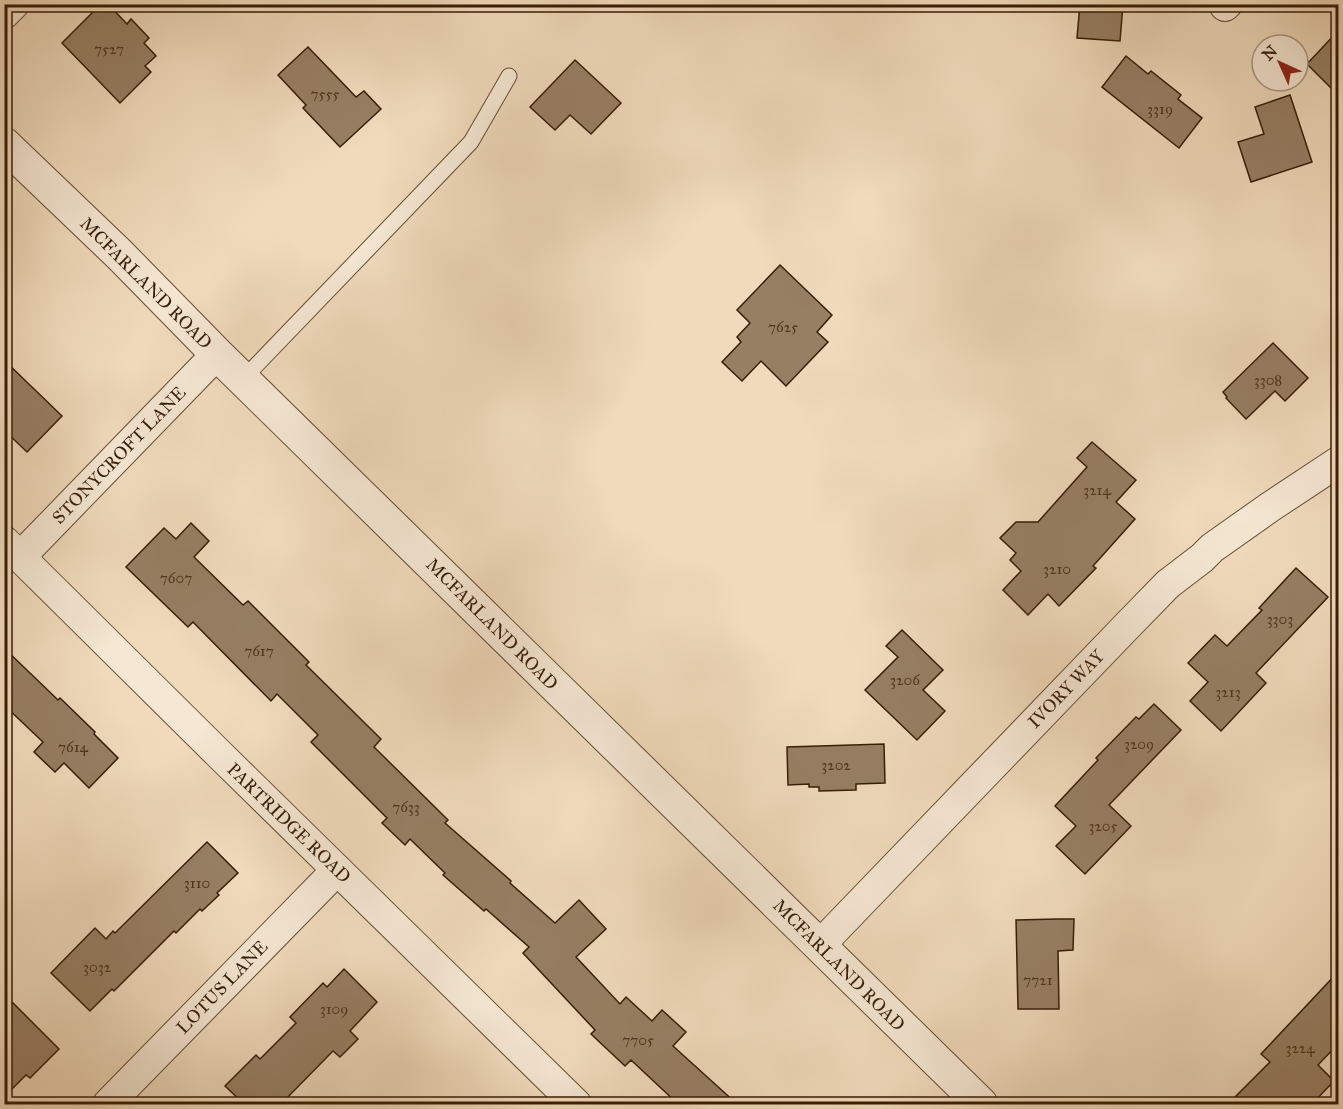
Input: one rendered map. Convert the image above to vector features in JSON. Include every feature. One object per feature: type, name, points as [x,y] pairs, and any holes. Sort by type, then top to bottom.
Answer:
[{"type":"street","points":[[4,14],[14,4]]},
{"type":"street","name":"MCFARLAND ROAD","points":[[4,144],[120,255],[243,379],[981,1104]]},
{"type":"street","name":"STONYCROFT LANE","points":[[13,548],[218,354]]},
{"type":"street","name":"IVORY WAY","points":[[819,946],[1168,584],[1212,548],[1338,462]]},
{"type":"street","name":"PARTRIDGE ROAD","points":[[13,548],[576,1104]]},
{"type":"street","name":"LOTUS LANE","points":[[108,1104],[337,870]]},
{"type":"lane","points":[[243,379],[471,142],[509,76]]},
{"type":"building","points":[[101,4],[108,4],[127,24],[131,19],[149,38],[144,43],[156,56],[145,66],[151,72],[120,103],[62,43]]},
{"type":"building","points":[[1080,4],[1123,4],[1120,41],[1077,38]]},
{"type":"building","points":[[1338,31],[1338,95],[1310,67],[1310,61]]},
{"type":"building","points":[[308,47],[356,97],[364,91],[381,109],[340,147],[303,108],[306,105],[278,75]]},
{"type":"building","points":[[1126,56],[1148,74],[1151,71],[1181,95],[1178,99],[1202,118],[1179,148],[1102,87]]},
{"type":"building","points":[[575,60],[621,103],[591,134],[570,115],[555,130],[530,107]]},
{"type":"building","points":[[1290,95],[1312,162],[1251,182],[1238,142],[1264,134],[1255,107]]},
{"type":"building","points":[[780,265],[832,315],[817,332],[828,342],[786,386],[761,361],[742,381],[722,362],[741,342],[737,337],[750,323],[737,310]]},
{"type":"building","points":[[1273,343],[1308,378],[1285,401],[1275,391],[1246,419],[1223,392]]},
{"type":"building","points":[[4,360],[62,416],[27,452],[4,430]]},
{"type":"building","points":[[1092,442],[1136,480],[1116,502],[1135,519],[1093,566],[1096,568],[1059,606],[1048,594],[1028,615],[1003,590],[1021,571],[1010,560],[1016,553],[1000,538],[1016,522],[1038,522],[1087,467],[1077,458]]},
{"type":"building","points":[[191,523],[209,541],[194,557],[243,605],[248,601],[309,662],[306,665],[381,739],[374,747],[448,820],[445,823],[555,923],[579,900],[606,929],[576,957],[620,1004],[626,997],[652,1021],[662,1010],[686,1032],[673,1046],[737,1104],[678,1104],[631,1060],[625,1066],[591,1034],[595,1030],[523,953],[529,947],[443,875],[445,873],[410,839],[405,845],[382,823],[387,818],[311,742],[318,735],[277,694],[271,701],[193,622],[188,627],[126,567],[164,528],[176,539]]},
{"type":"building","points":[[1296,568],[1328,597],[1256,673],[1266,683],[1221,731],[1190,701],[1208,682],[1188,663],[1215,635],[1227,646],[1262,610],[1259,608]]},
{"type":"building","points":[[902,630],[943,670],[923,690],[945,711],[917,740],[865,690],[898,657],[886,646]]},
{"type":"building","points":[[4,648],[58,700],[60,698],[118,758],[89,788],[64,763],[55,772],[34,752],[43,742],[4,705]]},
{"type":"building","points":[[1154,704],[1181,730],[1109,805],[1131,826],[1085,874],[1056,846],[1076,826],[1055,806],[1098,760],[1096,758],[1136,717],[1139,719]]},
{"type":"building","points":[[884,744],[885,783],[856,784],[856,790],[819,791],[819,787],[809,787],[809,784],[788,785],[787,747]]},
{"type":"building","points":[[207,842],[238,873],[202,911],[200,909],[176,933],[174,931],[114,991],[112,989],[90,1011],[51,973],[95,928],[106,939],[113,931],[115,933]]},
{"type":"building","points":[[1074,919],[1073,950],[1058,951],[1059,1009],[1018,1009],[1016,920]]},
{"type":"building","points":[[344,969],[377,1002],[350,1031],[358,1039],[340,1057],[333,1051],[281,1104],[244,1104],[225,1086],[256,1055],[260,1059],[296,1023],[290,1017],[323,983],[327,987]]},
{"type":"building","points":[[1338,972],[1338,1044],[1318,1065],[1334,1081],[1312,1104],[1228,1104],[1270,1062],[1261,1054]]},
{"type":"building","points":[[4,994],[59,1049],[30,1078],[26,1075],[4,1097]]}]
